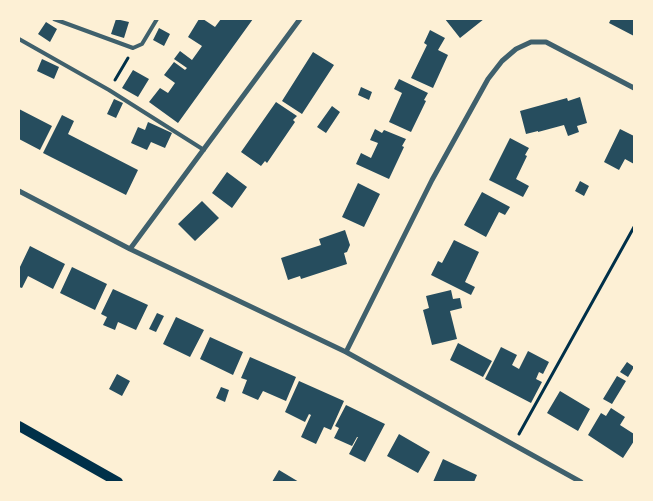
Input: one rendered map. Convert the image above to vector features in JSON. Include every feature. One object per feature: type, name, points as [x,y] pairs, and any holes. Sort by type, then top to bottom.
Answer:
[{"type":"main road","points":[[19,426],[118,482]]},
{"type":"street","points":[[130,249],[300,19]]},
{"type":"street","points":[[346,352],[432,180],[488,79],[502,61],[516,49],[530,42],[546,42],[634,88]]},
{"type":"street","points":[[19,191],[130,249],[346,352],[581,482]]},
{"type":"lane","points":[[54,19],[133,48],[142,44],[157,19]]},
{"type":"lane","points":[[19,39],[109,90],[204,150]]},
{"type":"path","points":[[109,90],[133,48]]},
{"type":"path","points":[[513,444],[634,227]]},
{"type":"building","points":[[116,19],[129,22],[124,38],[111,34]]},
{"type":"building","points":[[199,19],[203,19],[215,27],[221,19],[253,19],[178,123],[149,102],[160,88],[168,93],[175,83],[164,75],[174,62],[185,70],[187,68],[174,59],[180,51],[192,60],[202,46],[188,37]]},
{"type":"building","points":[[445,19],[484,19],[460,38]]},
{"type":"building","points":[[611,19],[634,19],[634,36],[609,23]]},
{"type":"building","points":[[46,22],[57,29],[50,42],[38,34]]},
{"type":"building","points":[[159,28],[170,34],[164,46],[153,40]]},
{"type":"building","points":[[430,30],[445,38],[438,50],[448,55],[433,88],[411,78],[427,45],[424,43]]},
{"type":"building","points":[[313,52],[334,65],[302,114],[282,101]]},
{"type":"building","points":[[42,59],[59,67],[54,79],[37,71]]},
{"type":"building","points":[[133,70],[149,79],[138,97],[122,88]]},
{"type":"building","points":[[399,79],[428,93],[411,132],[389,122],[402,93],[394,89]]},
{"type":"building","points":[[361,87],[372,92],[369,100],[358,95]]},
{"type":"building","points":[[580,97],[587,123],[577,126],[579,132],[568,136],[564,125],[526,134],[520,111],[567,98],[568,101]]},
{"type":"building","points":[[114,99],[123,103],[116,118],[107,114]]},
{"type":"building","points":[[276,102],[297,116],[293,120],[295,122],[267,163],[265,161],[261,166],[241,152]]},
{"type":"building","points":[[332,106],[340,112],[326,133],[317,127]]},
{"type":"building","points":[[19,109],[52,126],[40,150],[19,139]]},
{"type":"building","points":[[62,115],[74,121],[68,134],[138,170],[126,195],[43,153]]},
{"type":"building","points":[[148,122],[172,133],[165,148],[151,142],[147,150],[131,143],[138,127],[145,130]]},
{"type":"building","points":[[375,129],[382,133],[384,130],[406,139],[389,179],[356,164],[361,153],[371,158],[378,143],[370,140]]},
{"type":"building","points":[[620,129],[634,136],[634,164],[625,159],[619,170],[604,162]]},
{"type":"building","points":[[510,138],[529,148],[516,179],[529,186],[523,197],[489,180]]},
{"type":"building","points":[[227,172],[247,187],[232,208],[212,193]]},
{"type":"building","points":[[580,181],[589,186],[584,196],[575,191]]},
{"type":"building","points":[[358,183],[380,194],[364,227],[342,217]]},
{"type":"building","points":[[482,192],[510,207],[505,215],[499,212],[486,237],[464,225]]},
{"type":"building","points":[[202,201],[219,218],[195,241],[178,224]]},
{"type":"building","points":[[345,230],[350,245],[347,252],[344,253],[347,264],[301,279],[300,276],[288,280],[281,258],[321,245],[319,239]]},
{"type":"building","points":[[454,240],[479,252],[465,282],[475,287],[471,295],[431,275],[438,261],[442,263]]},
{"type":"building","points":[[30,246],[65,264],[53,289],[28,276],[22,288],[19,287],[19,269]]},
{"type":"building","points":[[72,267],[107,284],[95,310],[60,293]]},
{"type":"building","points":[[113,289],[148,305],[136,330],[118,322],[115,330],[103,325],[107,317],[101,314]]},
{"type":"building","points":[[451,290],[453,299],[460,298],[462,308],[450,311],[457,339],[432,345],[423,310],[429,308],[426,296]]},
{"type":"building","points":[[157,313],[164,316],[156,332],[149,329]]},
{"type":"building","points":[[176,317],[204,330],[190,357],[163,344]]},
{"type":"building","points":[[210,337],[243,352],[233,375],[200,359]]},
{"type":"building","points":[[458,343],[492,361],[483,377],[450,360]]},
{"type":"building","points":[[501,347],[517,355],[512,365],[519,369],[528,351],[549,362],[543,374],[539,372],[536,379],[542,382],[531,403],[485,379]]},
{"type":"building","points":[[250,357],[296,377],[286,401],[263,391],[258,400],[242,393],[247,380],[241,378]]},
{"type":"building","points":[[627,362],[634,367],[628,377],[620,372]]},
{"type":"building","points":[[117,374],[130,381],[122,396],[109,389]]},
{"type":"building","points":[[617,376],[626,381],[612,404],[603,399]]},
{"type":"building","points":[[299,381],[344,401],[331,430],[324,427],[316,444],[301,437],[311,415],[309,414],[305,422],[285,412]]},
{"type":"building","points":[[221,387],[229,390],[225,402],[216,398]]},
{"type":"building","points":[[560,391],[590,409],[578,431],[547,413]]},
{"type":"building","points":[[346,405],[385,424],[365,462],[349,454],[358,437],[352,446],[334,438],[339,428],[335,426]]},
{"type":"building","points":[[611,408],[625,417],[620,425],[634,434],[634,441],[623,458],[588,435],[601,413],[606,416]]},
{"type":"building","points":[[399,434],[430,452],[418,473],[387,456]]},
{"type":"building","points":[[443,459],[477,475],[474,482],[433,482]]},
{"type":"building","points":[[279,470],[299,482],[272,482]]}]
